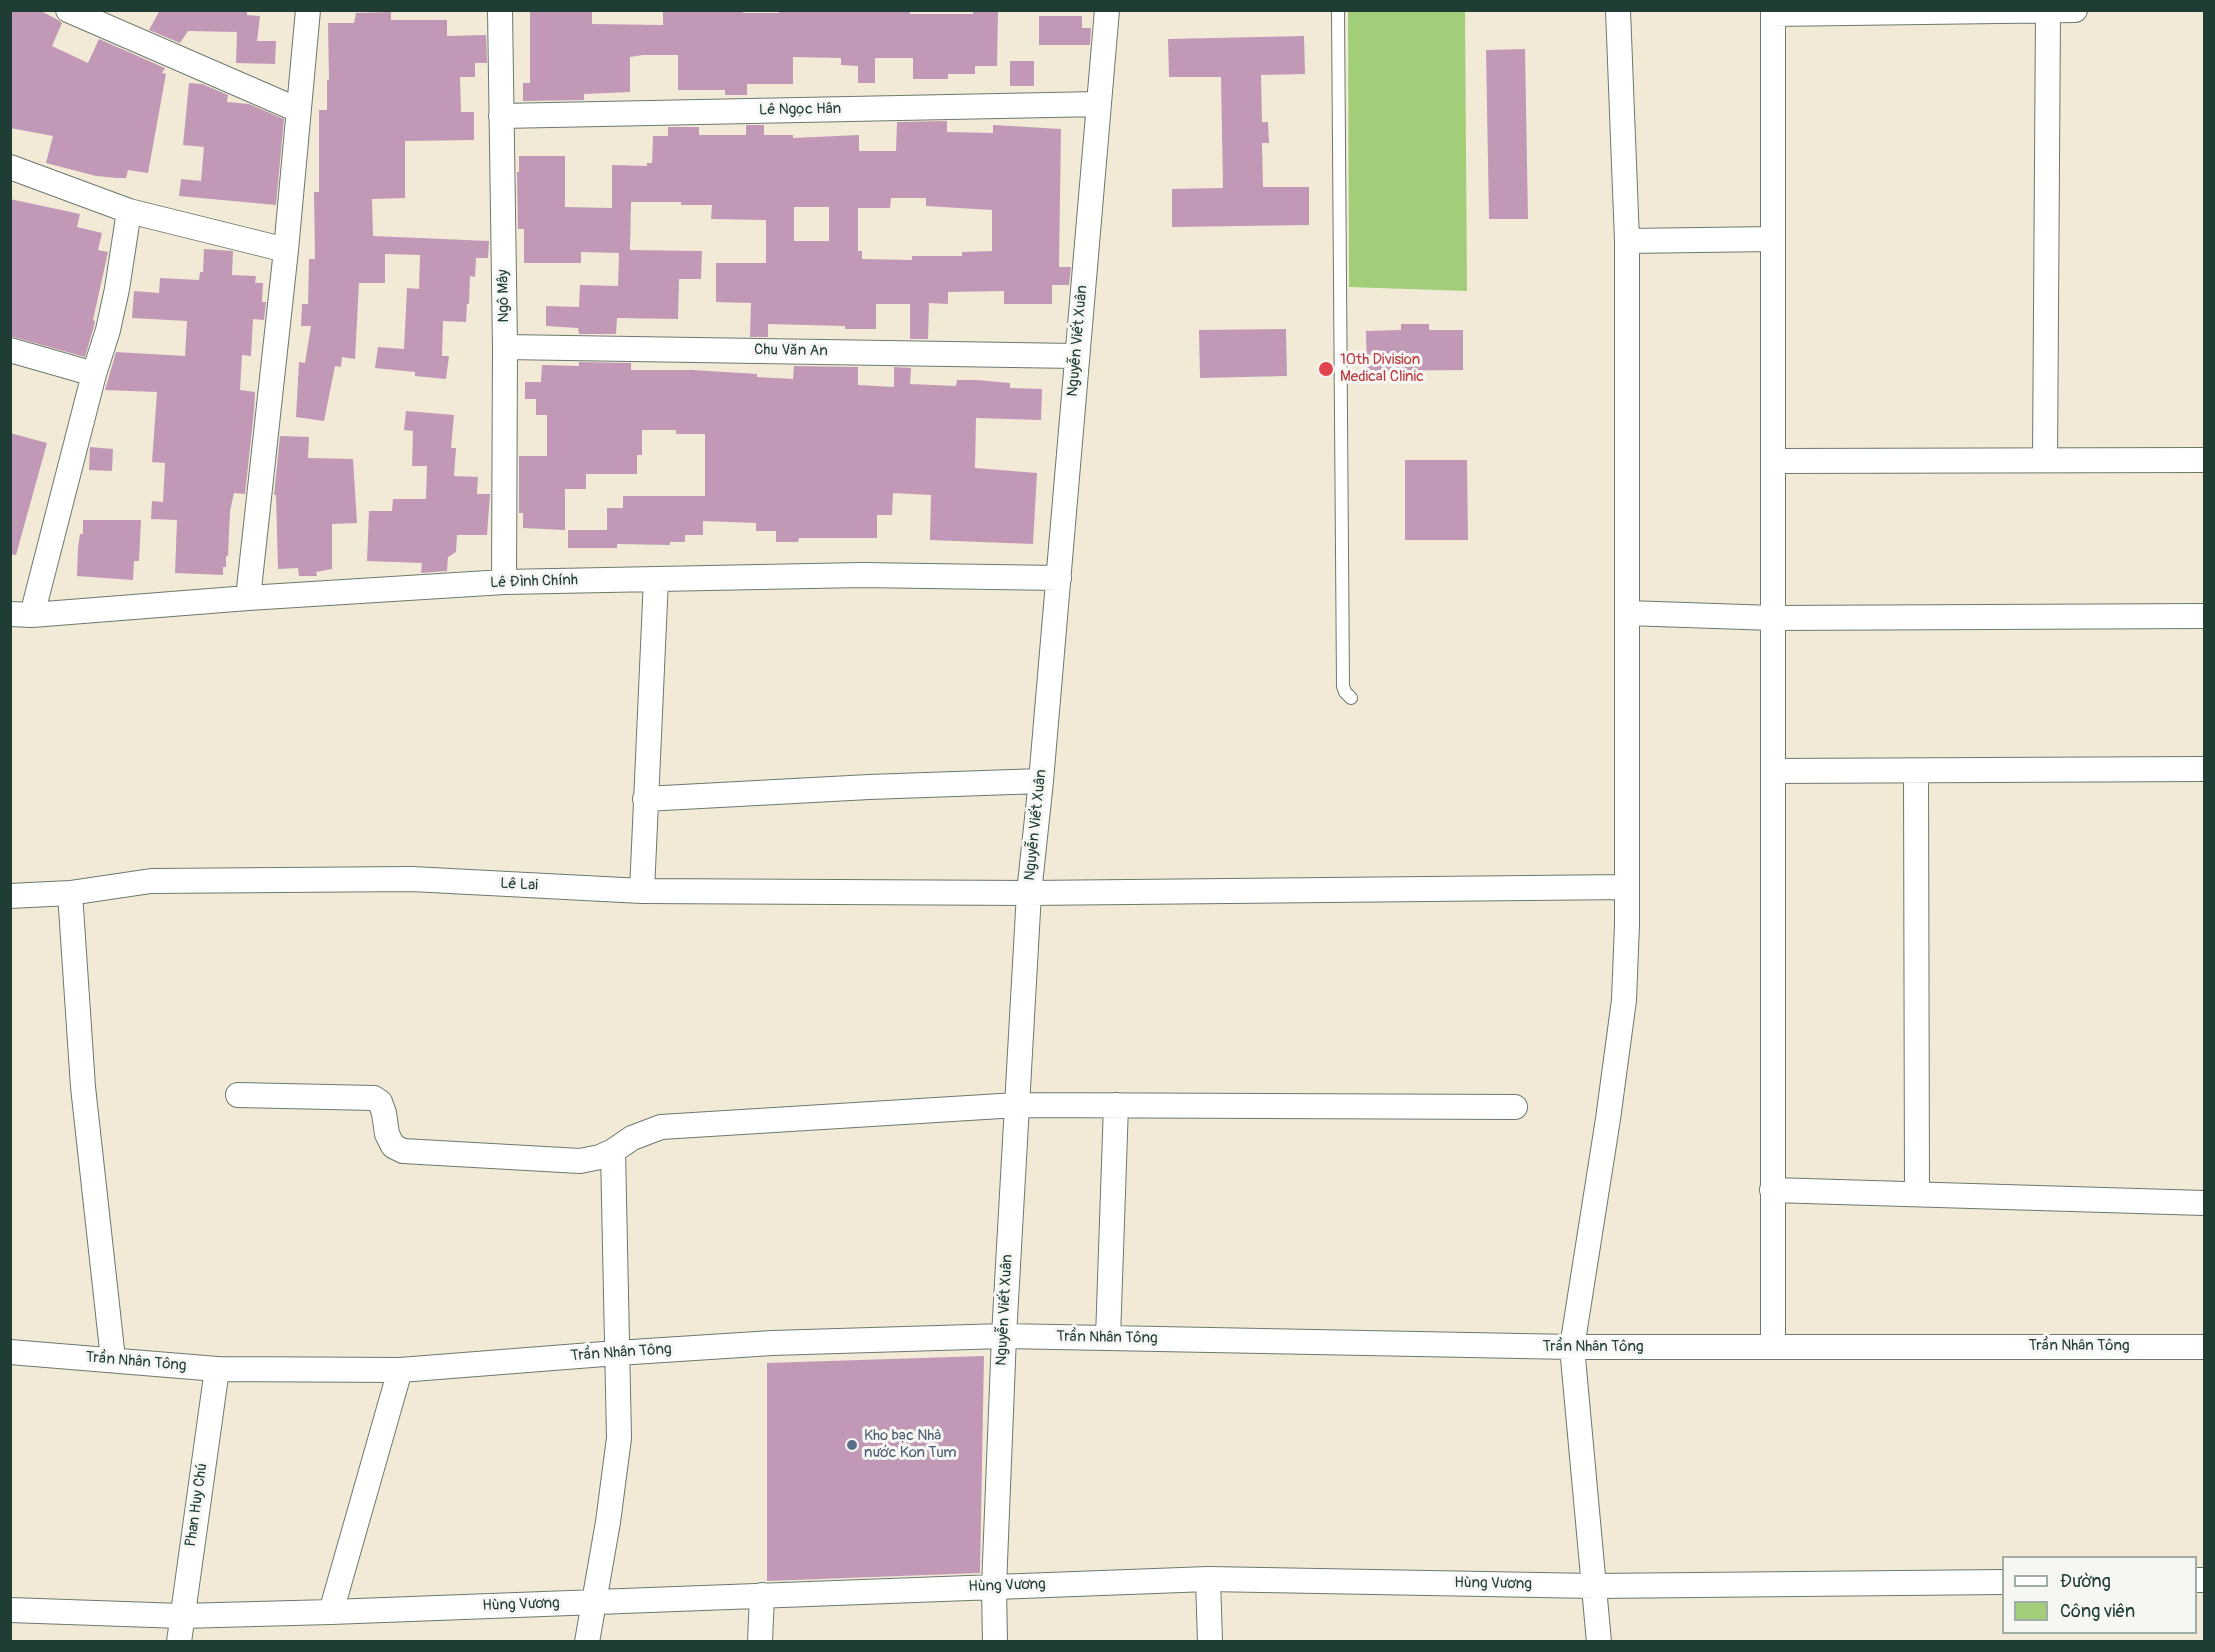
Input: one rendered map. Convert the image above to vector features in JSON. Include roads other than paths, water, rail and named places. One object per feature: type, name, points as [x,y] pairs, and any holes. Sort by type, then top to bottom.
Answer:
[{"type":"street","points":[[68,10],[298,110]]},
{"type":"street","points":[[248,598],[308,10]]},
{"type":"street","name":"Ngô Mây","points":[[500,10],[505,346],[504,582]]},
{"type":"street","name":"Nguyễn Viết Xuân","points":[[995,1641],[994,1587],[1004,1336],[1029,893],[1059,578],[1107,10]]},
{"type":"street","points":[[1599,1641],[1572,1347],[1608,1119],[1624,1000],[1627,887],[1628,241],[1618,10]]},
{"type":"street","points":[[1773,1347],[1773,12],[2075,10]]},
{"type":"street","points":[[2045,460],[2048,11]]},
{"type":"street","name":"Lê Ngọc Hân","points":[[501,116],[1099,104]]},
{"type":"street","points":[[10,167],[129,212],[285,250]]},
{"type":"street","points":[[21,614],[108,330],[129,212]]},
{"type":"street","points":[[1628,241],[1773,238]]},
{"type":"street","name":"Chu Văn An","points":[[505,346],[1076,356]]},
{"type":"street","points":[[10,350],[94,374]]},
{"type":"street","points":[[1773,461],[2205,460]]},
{"type":"street","name":"Lê Đình Chính","points":[[21,614],[504,582],[862,575],[1059,578]]},
{"type":"street","points":[[642,891],[656,579]]},
{"type":"street","points":[[1627,613],[1773,618],[2205,616]]},
{"type":"street","points":[[1773,771],[2205,769]]},
{"type":"street","points":[[1916,771],[1917,1194]]},
{"type":"street","points":[[645,799],[869,787],[1041,781]]},
{"type":"street","name":"Lê Lai","points":[[10,896],[70,893],[151,881],[400,879],[642,891],[1029,893],[1627,887]]},
{"type":"street","points":[[70,893],[83,1087],[114,1359]]},
{"type":"street","points":[[238,1095],[374,1098],[380,1102],[387,1134],[393,1146],[403,1151],[580,1161],[600,1158],[632,1138],[661,1127],[1017,1105],[1515,1107]]},
{"type":"street","points":[[1108,1338],[1116,1105]]},
{"type":"street","points":[[587,1641],[608,1522],[619,1438],[613,1151]]},
{"type":"street","points":[[1772,1190],[2205,1203]]},
{"type":"street","name":"Trần Nhân Tông","points":[[10,1352],[217,1369],[400,1370],[772,1343],[1004,1336],[1572,1347],[2205,1347]]},
{"type":"street","name":"Phan Huy Chú","points":[[178,1641],[217,1369]]},
{"type":"street","points":[[331,1612],[400,1370]]},
{"type":"street","points":[[1209,1579],[1210,1641]]},
{"type":"street","name":"Hùng Vương","points":[[10,1610],[181,1616],[1209,1579],[1594,1586],[2002,1582]]},
{"type":"street","points":[[760,1641],[762,1595]]},
{"type":"lane","points":[[1338,10],[1343,686],[1351,698]]},
{"type":"place","name":"10th Division Medical Clinic","points":[[1326,369]]},
{"type":"place","name":"Kho bạc Nhà nước Kon Tum","points":[[852,1445]]}]
